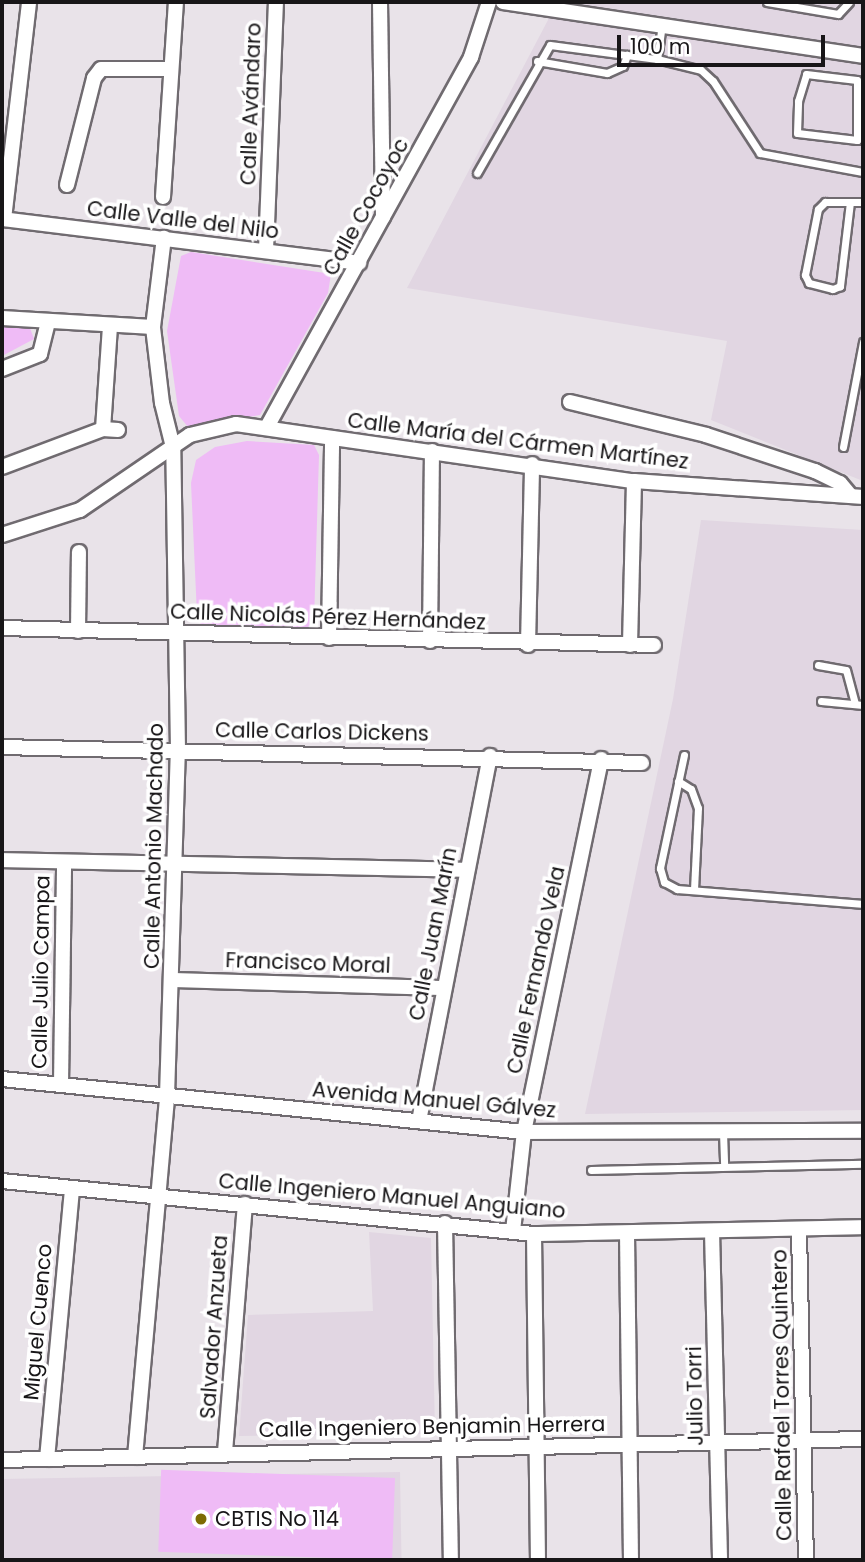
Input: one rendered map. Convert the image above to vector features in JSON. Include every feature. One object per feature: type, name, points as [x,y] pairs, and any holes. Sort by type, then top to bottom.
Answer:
[{"type":"street","points":[[3,219],[29,2]]},
{"type":"street","points":[[163,197],[176,2]]},
{"type":"street","name":"Calle Avándaro","points":[[266,250],[276,2]]},
{"type":"street","points":[[380,2],[383,218]]},
{"type":"street","name":"Calle Cocoyoc","points":[[267,427],[471,57],[489,2]]},
{"type":"street","points":[[503,2],[581,7],[662,24],[863,56]]},
{"type":"street","points":[[67,185],[94,78],[101,69],[123,65],[170,69]]},
{"type":"street","name":"Calle Valle del Nilo","points":[[3,219],[359,263]]},
{"type":"street","name":"Calle Antonio Machado","points":[[135,1457],[161,1195],[172,980],[178,750],[173,447],[162,403],[153,327],[164,238]]},
{"type":"street","points":[[2,318],[110,327],[153,327]]},
{"type":"street","points":[[2,369],[40,354],[48,323]]},
{"type":"street","points":[[2,467],[110,430],[110,327]]},
{"type":"street","points":[[570,402],[706,435],[815,471],[839,483],[857,497]]},
{"type":"street","name":"Calle María del Cármen Martínez","points":[[2,535],[80,510],[190,435],[214,428],[267,427],[332,439],[532,464],[634,481],[857,497]]},
{"type":"street","points":[[329,638],[332,439]]},
{"type":"street","points":[[430,641],[432,451]]},
{"type":"street","points":[[528,645],[532,464]]},
{"type":"street","points":[[630,645],[634,481]]},
{"type":"street","points":[[78,631],[79,552]]},
{"type":"street","name":"Calle Nicolás Pérez Hernández","points":[[2,628],[528,645],[654,645]]},
{"type":"street","name":"Calle Carlos Dickens","points":[[2,747],[490,756],[601,759],[642,763]]},
{"type":"street","name":"Calle Juan Marín","points":[[419,1121],[442,988],[490,756]]},
{"type":"street","name":"Calle Fernando Vela","points":[[513,1231],[524,1132],[601,759]]},
{"type":"street","points":[[2,860],[467,870]]},
{"type":"street","name":"Calle Julio Campa","points":[[61,1084],[64,862]]},
{"type":"street","name":"Francisco Moral","points":[[172,980],[442,988]]},
{"type":"street","name":"Avenida Manuel Gálvez","points":[[2,1079],[524,1132],[863,1131]]},
{"type":"street","name":"Calle Ingeniero Manuel Anguiano","points":[[2,1181],[445,1223],[534,1234],[863,1227]]},
{"type":"street","name":"Miguel Cuenco","points":[[47,1459],[72,1189]]},
{"type":"street","name":"Salvador Anzueta","points":[[225,1452],[244,1204]]},
{"type":"street","points":[[445,1223],[451,1560]]},
{"type":"street","name":"Calle Rafael Torres Quintero","points":[[799,1229],[806,1560]]},
{"type":"street","name":"Julio Torri","points":[[712,1231],[720,1560]]},
{"type":"street","points":[[627,1233],[631,1560]]},
{"type":"street","points":[[534,1234],[538,1560]]},
{"type":"street","name":"Calle Ingeniero Benjamin Herrera","points":[[2,1460],[225,1452],[863,1439]]},
{"type":"lane","points":[[766,2],[838,14],[849,2]]},
{"type":"lane","points":[[657,59],[662,24]]},
{"type":"lane","points":[[477,173],[537,61],[545,48],[556,43],[657,59],[701,70],[713,81],[760,153],[863,172]]},
{"type":"lane","points":[[537,61],[607,73],[623,66],[627,55]]},
{"type":"lane","points":[[804,75],[858,80],[860,141],[797,133],[804,75]]},
{"type":"lane","points":[[850,202],[840,286],[833,289],[809,283],[805,275],[818,209],[825,202],[850,202],[863,202]]},
{"type":"lane","points":[[843,447],[863,342]]},
{"type":"lane","points":[[818,665],[846,670],[859,704],[821,701]]},
{"type":"lane","points":[[684,755],[661,876],[669,886],[863,904]]},
{"type":"lane","points":[[678,781],[691,789],[698,808],[694,890]]},
{"type":"lane","points":[[723,1132],[724,1164]]},
{"type":"lane","points":[[591,1170],[724,1164],[863,1164]]},
{"type":"shaded area","points":[[548,2],[863,2],[863,481],[711,420],[727,341],[407,288],[548,20]]},
{"type":"shaded area","points":[[191,252],[331,274],[328,293],[260,415],[188,427],[179,416],[167,331],[181,256]]},
{"type":"shaded area","points":[[2,325],[30,328],[34,339],[2,356]]},
{"type":"shaded area","points":[[247,441],[314,445],[319,455],[314,621],[308,627],[202,627],[197,615],[191,483],[196,460],[215,447]]},
{"type":"shaded area","points":[[701,520],[863,530],[863,1110],[585,1114],[673,699]]},
{"type":"shaded area","points":[[369,1232],[431,1238],[435,1434],[239,1436],[248,1315],[373,1311]]},
{"type":"shaded area","points":[[161,1470],[395,1478],[392,1560],[158,1552]]},
{"type":"shaded area","name":"CBTIS No 114","points":[[400,1472],[402,1560],[3,1560],[2,1479]]},
{"type":"place","name":"CBTIS No 114","points":[[201,1519]]}]
